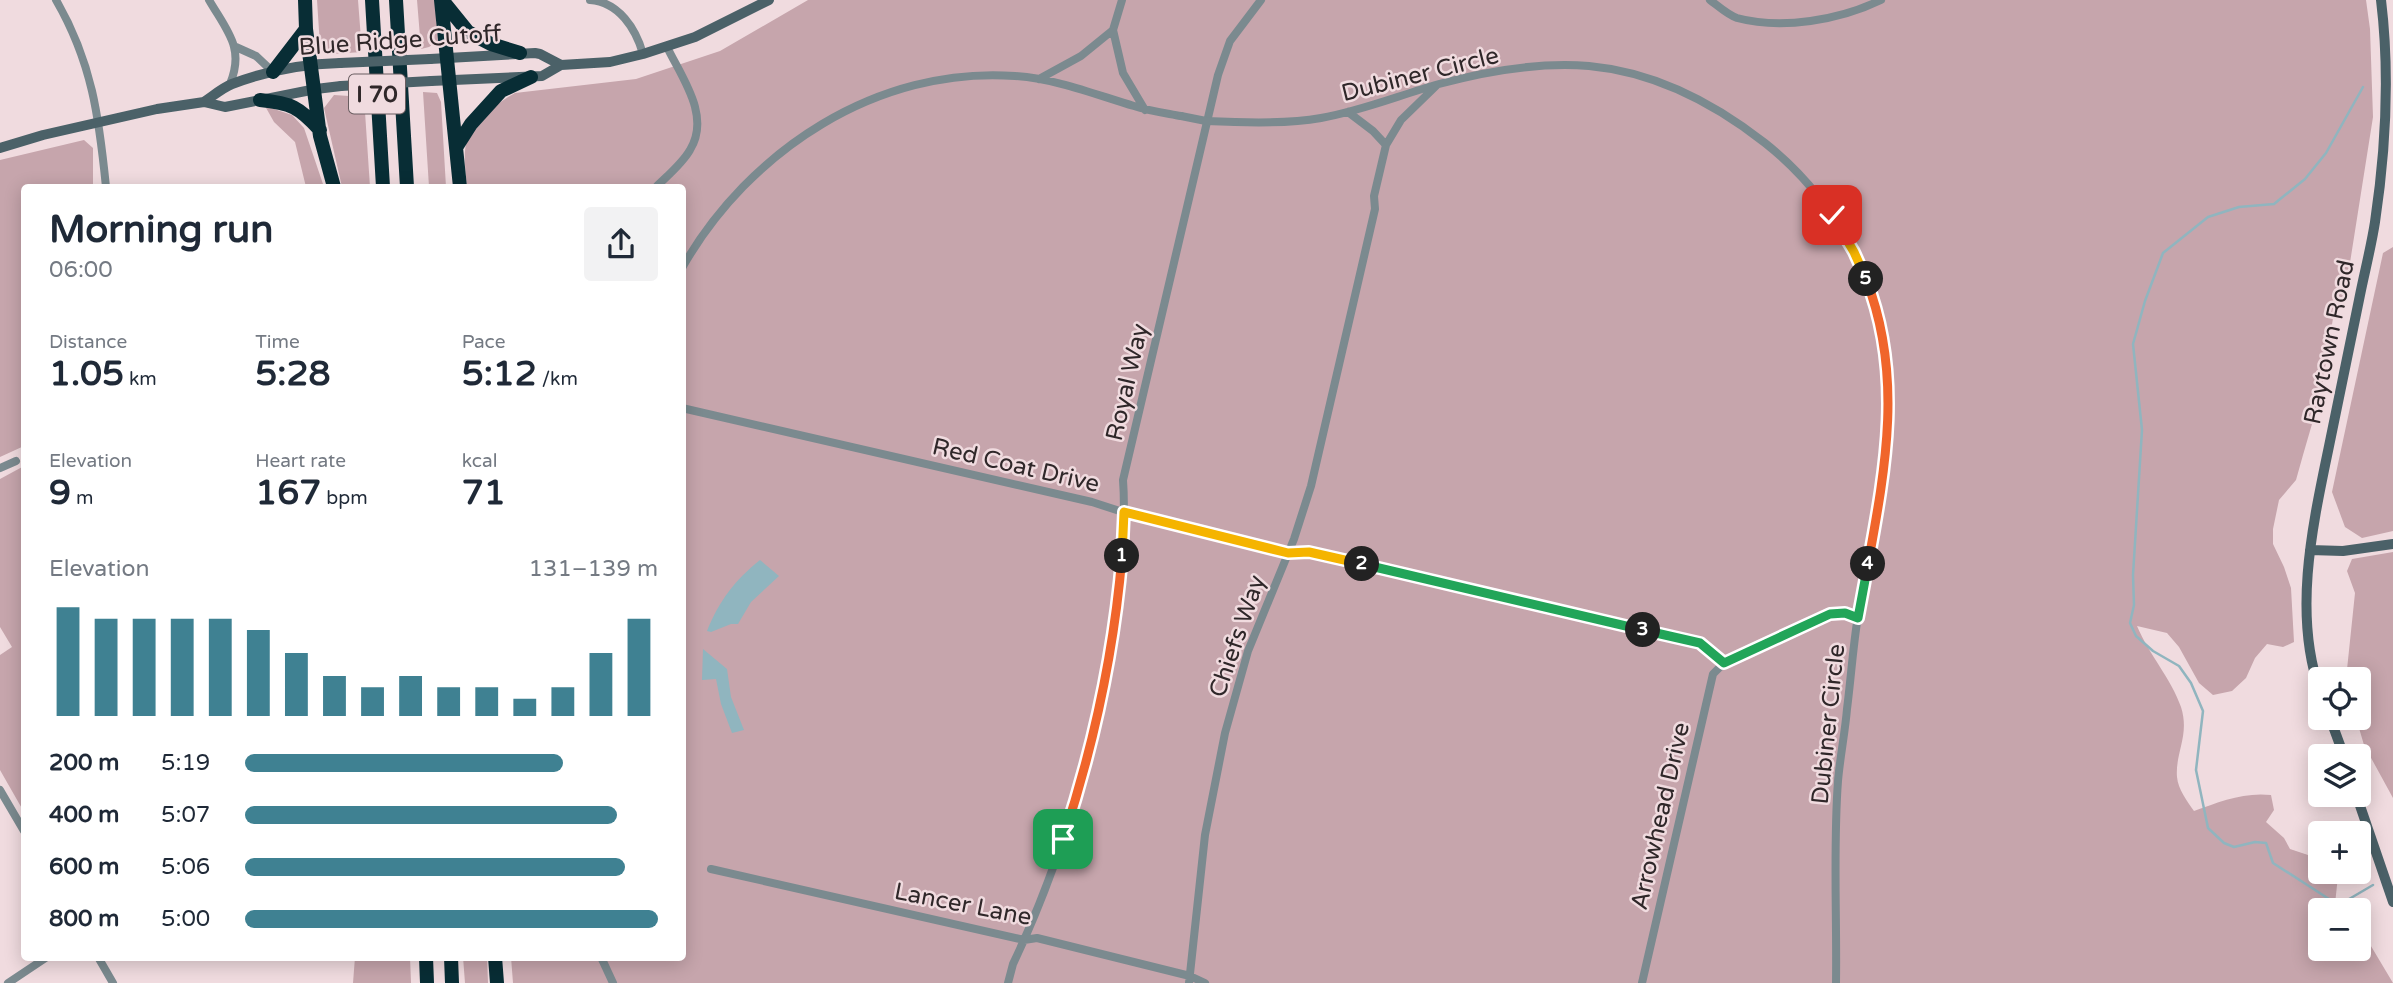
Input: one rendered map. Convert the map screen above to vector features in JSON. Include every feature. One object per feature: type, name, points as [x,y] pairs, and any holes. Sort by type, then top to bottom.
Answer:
[{"type":"highway","points":[[305,0],[306,29],[320,130],[333,184]]},
{"type":"highway","name":"I 70","points":[[372,0],[383,184]]},
{"type":"highway","name":"I 70","points":[[396,0],[407,184]]},
{"type":"highway","points":[[442,0],[468,32],[491,44],[520,53]]},
{"type":"highway","points":[[442,0],[460,184]]},
{"type":"highway","points":[[273,72],[306,29]]},
{"type":"highway","points":[[457,146],[478,116],[501,91],[531,77]]},
{"type":"highway","points":[[260,100],[287,102],[303,111],[320,130]]},
{"type":"highway","points":[[426,961],[427,983]]},
{"type":"highway","points":[[451,961],[452,983]]},
{"type":"highway","points":[[495,961],[497,983]]},
{"type":"main road","name":"Blue Ridge Cutoff","points":[[204,102],[225,107],[341,86],[542,76],[561,65],[610,62],[667,47],[695,37],[769,0]]},
{"type":"main road","name":"Raytown Road","points":[[2314,667],[2306,608],[2310,550],[2317,503],[2375,223],[2386,117],[2386,40],[2381,6]]},
{"type":"main road","name":"Blue Ridge Cutoff","points":[[0,148],[100,121],[204,102],[230,85],[312,64],[520,53],[540,54],[561,65]]},
{"type":"main road","points":[[2310,550],[2343,551],[2393,544]]},
{"type":"main road","points":[[2360,807],[2393,902]]},
{"type":"street","points":[[56,0],[71,26],[89,75],[100,121],[106,184]]},
{"type":"street","points":[[209,0],[236,47],[236,71],[230,85]]},
{"type":"street","points":[[590,0],[606,4],[624,17],[641,45],[643,54]]},
{"type":"street","points":[[1122,0],[1113,30],[1124,73],[1145,110]]},
{"type":"street","name":"Royal Way","points":[[1008,983],[1013,964],[1062,843],[1097,716],[1120,572],[1123,480],[1218,75],[1230,41],[1261,0]]},
{"type":"street","points":[[1710,0],[1735,18],[1788,21],[1827,19],[1881,0]]},
{"type":"street","points":[[1039,79],[1081,56],[1113,30]]},
{"type":"street","points":[[236,47],[256,56],[273,72]]},
{"type":"street","points":[[659,184],[690,153],[697,133],[696,109],[667,47]]},
{"type":"street","name":"Dubiner Circle","points":[[686,262],[708,230],[740,192],[774,158],[828,119],[862,102],[936,80],[989,75],[1039,79],[1087,90],[1145,110],[1206,121],[1283,123],[1348,112],[1471,76],[1549,66],[1591,66],[1642,76],[1687,93],[1732,118],[1790,165],[1820,198],[1844,234],[1864,274],[1879,319],[1888,363],[1886,445],[1858,618],[1838,781],[1836,983]]},
{"type":"street","name":"Chiefs Way","points":[[1189,979],[1201,860],[1217,768],[1248,651],[1288,553],[1311,486],[1375,209],[1374,196],[1386,145],[1401,120],[1437,85]]},
{"type":"street","points":[[1348,112],[1386,145]]},
{"type":"street","name":"Red Coat Drive","points":[[686,409],[1092,502],[1288,553],[1309,552],[1700,643],[1724,663]]},
{"type":"street","points":[[0,468],[16,461]]},
{"type":"street","points":[[1724,663],[1830,614],[1845,613],[1858,618]]},
{"type":"street","name":"Arrowhead Drive","points":[[1642,983],[1713,674],[1724,663]]},
{"type":"street","points":[[0,790],[3,803],[21,827]]},
{"type":"street","name":"Lancer Lane","points":[[711,869],[1024,940],[1037,938],[1205,983]]},
{"type":"street","points":[[8,983],[41,961]]},
{"type":"street","points":[[100,961],[113,983]]},
{"type":"street","points":[[603,961],[613,983]]},
{"type":"shaded area","points":[[317,0],[358,0],[362,52],[332,54],[320,46]]},
{"type":"shaded area","points":[[417,0],[435,0],[438,41],[421,49]]},
{"type":"shaded area","points":[[808,0],[2366,0],[2370,29],[2373,117],[2343,307],[2334,312],[2321,393],[2296,480],[2279,500],[2273,529],[2273,544],[2291,588],[2294,642],[2283,647],[2267,644],[2255,658],[2246,678],[2232,691],[2213,695],[2199,683],[2179,647],[2167,633],[2137,626],[2172,686],[2181,707],[2184,726],[2177,777],[2181,790],[2194,811],[2241,796],[2271,795],[2274,810],[2266,822],[2284,838],[2290,849],[2308,855],[2308,884],[2337,884],[2336,898],[2308,898],[2308,961],[2371,961],[2371,946],[2393,983],[513,983],[511,961],[686,961],[686,184],[467,184],[465,162],[466,143],[472,131],[495,106],[515,93],[636,79],[720,51]]},
{"type":"shaded area","points":[[423,92],[437,93],[441,102],[446,184],[429,184]]},
{"type":"shaded area","points":[[334,95],[364,97],[370,184],[341,184],[324,108]]},
{"type":"shaded area","points":[[265,106],[292,115],[304,128],[323,184],[305,184],[295,142],[274,122]]},
{"type":"shaded area","points":[[84,140],[93,148],[93,184],[21,184],[21,447],[0,457],[0,160]]},
{"type":"shaded area","points":[[2393,247],[2393,531],[2362,538],[2345,527],[2332,492],[2383,253]]},
{"type":"shaded area","points":[[21,468],[21,807],[0,770],[0,655],[12,647],[0,627],[0,479]]},
{"type":"shaded area","points":[[2393,552],[2393,798],[2371,758],[2371,744],[2364,744],[2360,730],[2371,730],[2371,667],[2347,667],[2355,593],[2347,571],[2352,559]]},
{"type":"shaded area","points":[[355,961],[410,961],[411,983],[353,983]]},
{"type":"shaded area","points":[[463,961],[487,961],[488,983],[465,983]]},
{"type":"water","points":[[760,560],[779,576],[751,602],[738,624],[707,631],[729,592]]},
{"type":"water","points":[[703,649],[727,669],[731,697],[744,730],[732,733],[721,704],[716,679],[702,680]]},
{"type":"waterway","points":[[2363,87],[2326,153],[2305,179],[2274,204],[2239,207],[2208,217],[2163,253],[2133,344],[2142,430],[2133,575],[2134,605],[2130,623],[2136,636],[2153,651],[2179,666],[2191,683],[2203,711],[2196,770],[2208,828],[2224,843],[2234,847],[2255,842],[2266,843],[2273,863],[2329,899],[2344,902],[2373,885]]},
{"type":"route","points":[[1063,839],[1100,704],[1120,572],[1124,512],[1288,553],[1309,552],[1700,643],[1724,663],[1830,614],[1845,613],[1858,618],[1884,464],[1888,363],[1873,296],[1854,252],[1832,215]]}]
